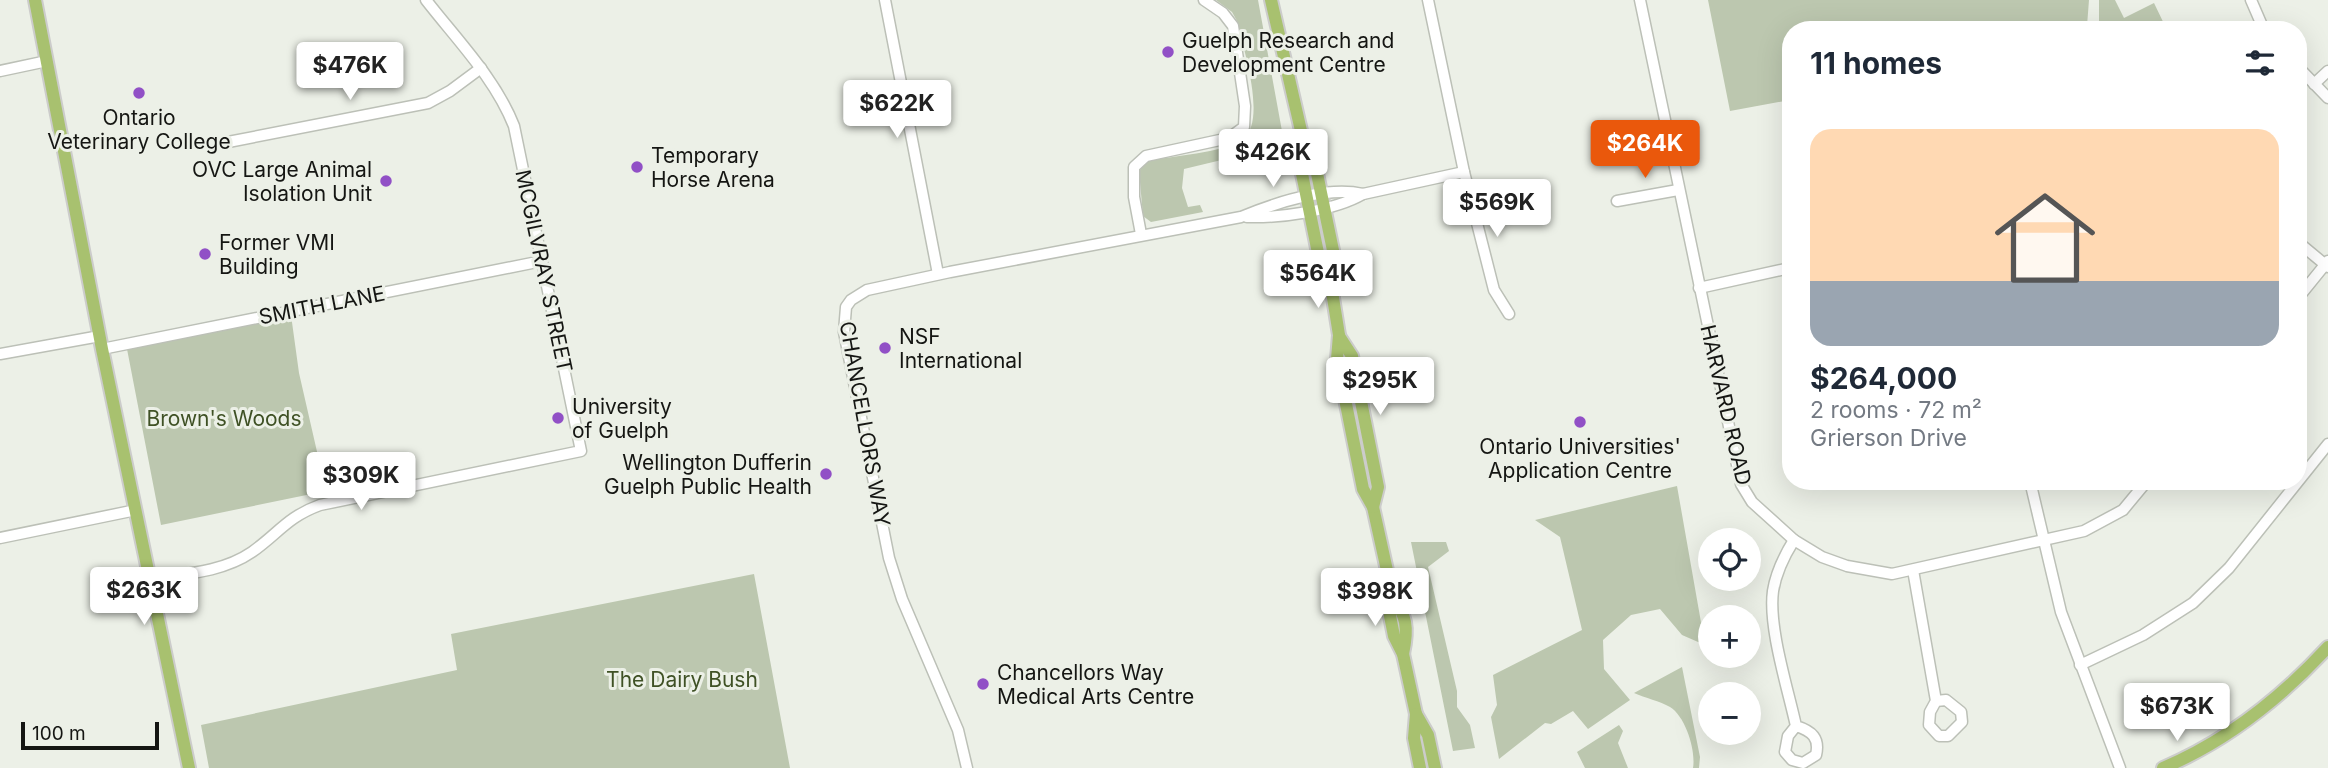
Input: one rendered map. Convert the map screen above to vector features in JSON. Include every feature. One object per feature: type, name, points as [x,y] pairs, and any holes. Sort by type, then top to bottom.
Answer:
[{"type":"main road","points":[[35,0],[101,342],[189,768]]},
{"type":"main road","points":[[1271,0],[1302,135],[1314,159],[1316,202],[1335,260],[1330,279],[1339,335],[1337,359],[1363,489],[1373,507],[1392,593],[1404,612],[1408,632],[1403,654],[1416,714],[1414,738],[1420,768]]},
{"type":"main road","points":[[2163,768],[2205,747],[2252,718],[2299,679],[2328,647]]},
{"type":"main road","points":[[1416,714],[1428,735],[1435,768]]},
{"type":"street","name":"MCGILVRAY STREET","points":[[151,579],[213,569],[236,561],[253,551],[290,519],[320,505],[581,452],[514,126],[502,98],[426,0]]},
{"type":"street","points":[[885,0],[938,274]]},
{"type":"street","points":[[1141,234],[1134,197],[1134,167],[1146,156],[1229,138],[1244,127],[1245,106],[1233,26],[1223,13],[1204,0]]},
{"type":"street","points":[[1428,0],[1464,172],[1494,290],[1509,314]]},
{"type":"street","name":"HARVARD ROAD","points":[[1640,0],[1741,484],[1752,502],[1794,540],[1822,556],[1847,566],[1892,574],[2084,531],[2123,510],[2140,490]]},
{"type":"street","points":[[2251,0],[2260,21]]},
{"type":"street","points":[[0,71],[47,61]]},
{"type":"street","points":[[223,143],[428,103],[450,91],[481,68]]},
{"type":"street","points":[[2314,84],[2328,71]]},
{"type":"street","points":[[2307,77],[2328,98]]},
{"type":"street","name":"CHANCELLORS WAY","points":[[967,768],[958,730],[902,599],[889,558],[843,324],[846,307],[858,294],[867,290],[938,274],[1241,217],[1268,206],[1349,202],[1363,194],[1464,172]]},
{"type":"street","points":[[1617,201],[1678,190]]},
{"type":"street","points":[[2307,249],[2327,264],[2307,287]]},
{"type":"street","name":"SMITH LANE","points":[[0,354],[101,342],[542,261]]},
{"type":"street","points":[[1699,288],[1782,270]]},
{"type":"street","points":[[2307,470],[2328,444]]},
{"type":"street","points":[[2032,490],[2061,612],[2120,768]]},
{"type":"street","points":[[2080,666],[2143,635],[2193,603],[2229,568],[2291,490]]},
{"type":"street","points":[[0,538],[136,510]]},
{"type":"street","points":[[1794,540],[1778,570],[1773,594],[1774,625],[1796,726]]},
{"type":"street","points":[[1913,570],[1936,701]]},
{"type":"green space","points":[[1216,0],[1258,0],[1286,153],[1261,158],[1259,151],[1184,169],[1182,188],[1188,207],[1200,205],[1203,212],[1151,222],[1143,216],[1139,171],[1147,161],[1196,154],[1233,144],[1242,140],[1249,131],[1253,118],[1252,84],[1237,21],[1232,12]]},
{"type":"green space","points":[[1708,0],[2089,0],[2087,21],[1782,21],[1782,101],[1730,111]]},
{"type":"green space","points":[[2099,0],[2115,0],[2124,18],[2154,3],[2163,21],[2099,21]]},
{"type":"green space","name":"Brown's Woods","points":[[291,315],[299,373],[326,491],[161,525],[127,349]]},
{"type":"green space","points":[[1677,486],[1698,605],[1698,642],[1682,635],[1660,609],[1631,615],[1603,640],[1604,669],[1630,700],[1588,729],[1573,711],[1551,724],[1545,723],[1499,759],[1491,717],[1497,705],[1493,675],[1582,630],[1560,537],[1535,520]]},
{"type":"green space","points":[[1411,542],[1446,542],[1449,551],[1428,567],[1457,691],[1457,707],[1470,725],[1475,748],[1453,751]]},
{"type":"green space","name":"The Dairy Bush","points":[[754,574],[790,768],[209,768],[201,725],[457,670],[451,634]]},
{"type":"green space","points":[[1682,667],[1700,757],[1699,768],[1693,768],[1689,735],[1676,712],[1666,705],[1634,693]]},
{"type":"green space","points":[[1619,725],[1623,731],[1618,743],[1628,768],[1585,768],[1577,752]]},
{"type":"place","name":"Guelph Research and Development Centre","points":[[1168,52]]},
{"type":"place","name":"Ontario Veterinary College","points":[[139,93]]},
{"type":"place","name":"Temporary Horse Arena","points":[[637,167]]},
{"type":"place","name":"OVC Large Animal Isolation Unit","points":[[386,181]]},
{"type":"place","name":"Former VMI Building","points":[[205,254]]},
{"type":"place","name":"NSF International","points":[[885,348]]},
{"type":"place","name":"University of Guelph","points":[[558,418]]},
{"type":"place","name":"Ontario Universities' Application Centre","points":[[1580,422]]},
{"type":"place","name":"Wellington Dufferin Guelph Public Health","points":[[826,474]]},
{"type":"place","name":"Chancellors Way Medical Arts Centre","points":[[983,684]]}]
